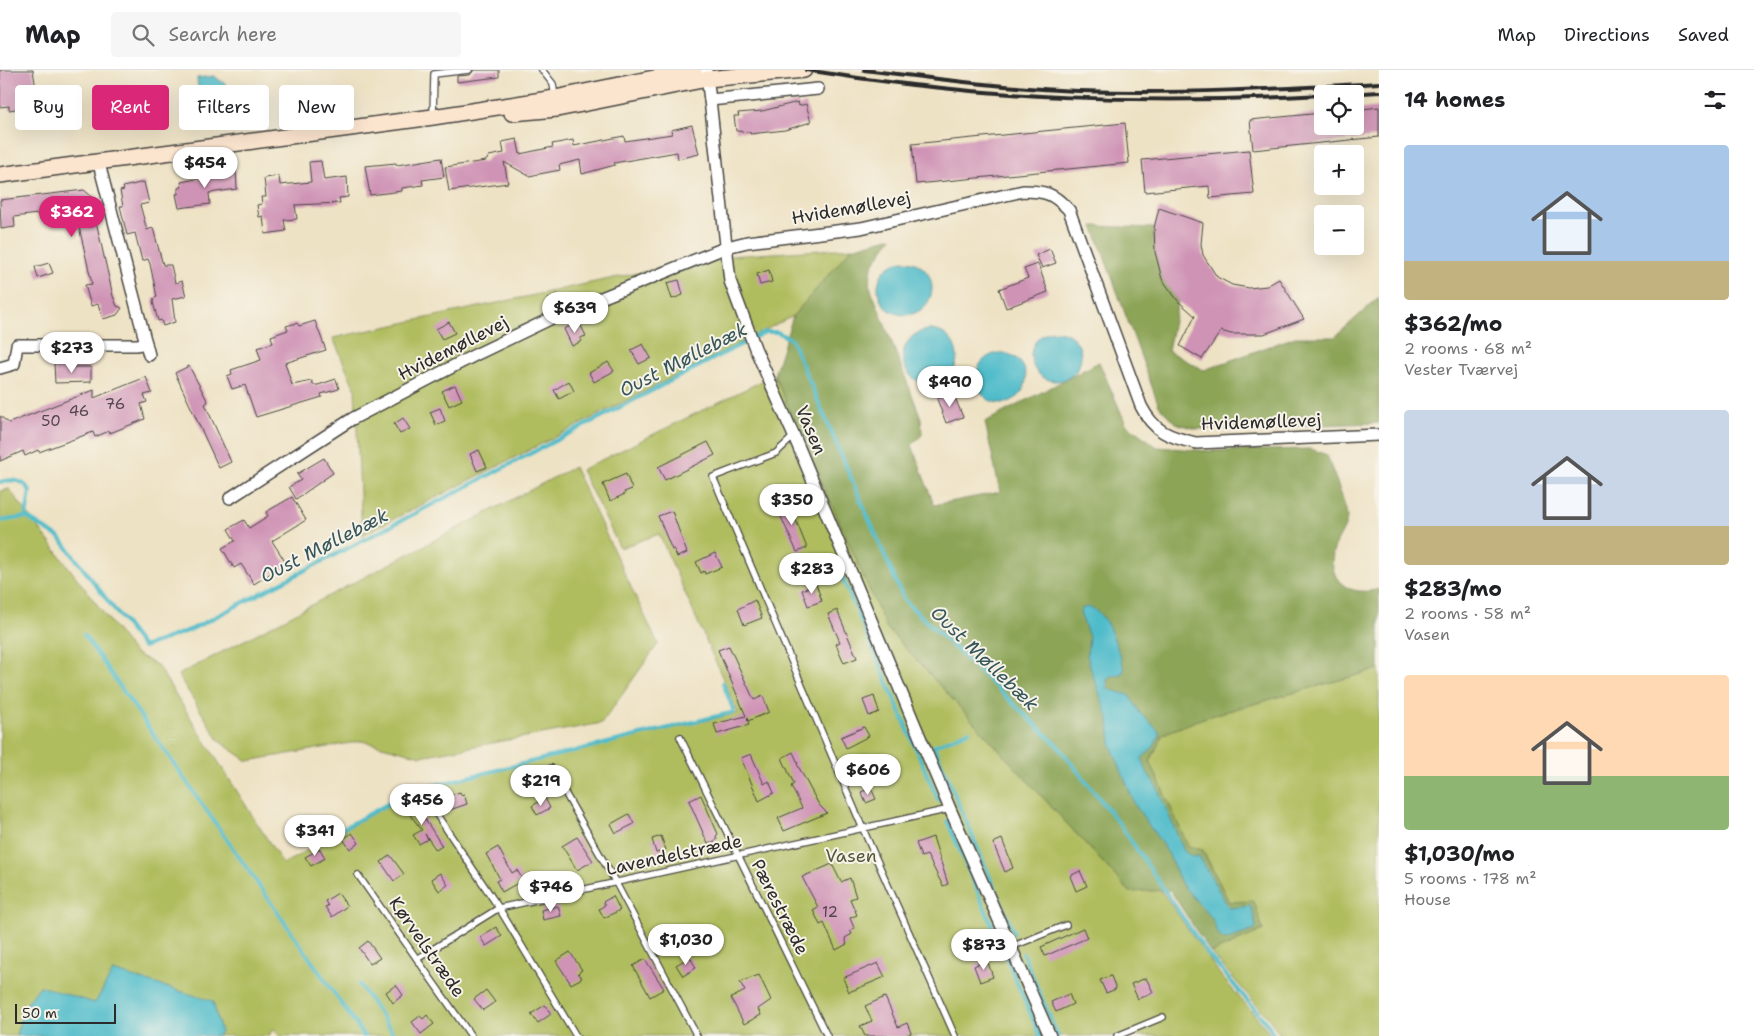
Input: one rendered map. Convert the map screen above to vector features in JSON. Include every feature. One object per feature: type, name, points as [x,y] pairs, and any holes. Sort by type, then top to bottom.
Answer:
[{"type":"street","points":[[556,103],[694,70]]},
{"type":"street","points":[[0,174],[433,117],[556,103],[707,74],[766,74],[804,70]]},
{"type":"street","name":"Vasen","points":[[707,74],[730,281],[755,348],[794,436],[950,809],[1050,1036]]},
{"type":"street","points":[[710,100],[818,89]]},
{"type":"street","points":[[98,160],[149,355]]},
{"type":"street","name":"Hvidemøllevej","points":[[230,498],[352,419],[475,356],[552,318],[727,247],[747,242],[861,228],[1022,191],[1043,191],[1058,198],[1069,210],[1141,406],[1149,421],[1170,437],[1196,443],[1379,435]]},
{"type":"street","points":[[0,368],[14,364],[16,345],[137,345],[146,343]]},
{"type":"lane","points":[[433,117],[434,74],[469,70]]},
{"type":"lane","points":[[542,70],[553,84],[556,103]]},
{"type":"lane","points":[[794,436],[776,453],[713,477],[863,829],[956,1036]]},
{"type":"lane","name":"Pærestræde","points":[[680,737],[827,1036]]},
{"type":"lane","points":[[550,768],[616,883],[697,1036]]},
{"type":"lane","points":[[423,794],[499,908],[576,1036]]},
{"type":"lane","name":"Lavendelstræde","points":[[417,960],[499,908],[950,809]]},
{"type":"lane","name":"Kørvelstræde","points":[[358,875],[471,1036]]},
{"type":"lane","points":[[1011,946],[1066,925]]},
{"type":"lane","points":[[1117,1036],[1163,1017]]},
{"type":"green space","points":[[1093,226],[1154,228],[1157,258],[1163,275],[1178,301],[1168,351],[1204,370],[1295,337],[1335,337],[1379,297],[1379,423],[1197,429],[1175,423],[1159,406]]},
{"type":"green space","points":[[892,237],[872,266],[869,284],[921,418],[922,435],[912,445],[934,505],[1000,492],[985,422],[1099,362],[1126,424],[1157,447],[1210,451],[1311,449],[1327,455],[1342,496],[1347,517],[1333,553],[1332,564],[1334,573],[1344,586],[1352,589],[1369,591],[1379,589],[1379,669],[1203,718],[1163,734],[1150,761],[1188,846],[1202,850],[1229,902],[1254,901],[1263,930],[1211,953],[1170,890],[1130,892],[886,627],[774,375],[793,316],[852,248]]},
{"type":"green space","points":[[852,248],[793,316],[362,535],[355,389],[333,338],[712,257]]},
{"type":"green space","name":"Vasen","points":[[774,375],[886,627],[1129,891],[1160,889],[1221,976],[1266,1028],[1270,1036],[279,1036],[273,1028],[269,1036],[218,1036],[221,1032],[95,1003],[24,1007],[16,1036],[0,1036],[0,491],[9,489],[134,653],[157,665],[283,864],[417,789],[738,713],[659,534],[620,548],[581,470]]},
{"type":"green space","points":[[574,467],[658,644],[602,723],[421,756],[362,741],[248,761],[220,742],[178,675]]},
{"type":"green space","points":[[1379,669],[1379,1036],[1281,1036],[1270,1020],[1211,953],[1263,930],[1254,902],[1229,902],[1203,850],[1188,847],[1150,762],[1163,734],[1203,718]]},
{"type":"water","points":[[214,76],[227,85],[198,85],[197,78]]},
{"type":"water","points":[[905,261],[915,263],[924,269],[930,278],[932,288],[930,298],[924,307],[915,313],[905,315],[895,313],[886,307],[880,298],[878,288],[880,278],[886,269],[895,263]]},
{"type":"water","points":[[930,330],[940,332],[949,338],[955,347],[957,357],[955,367],[949,376],[940,382],[930,384],[920,382],[911,376],[905,367],[903,357],[905,347],[911,338],[920,332]]},
{"type":"water","points":[[1056,331],[1065,333],[1076,342],[1081,356],[1079,365],[1070,376],[1056,381],[1047,379],[1036,370],[1031,356],[1033,347],[1042,336]]},
{"type":"water","points":[[1001,353],[1010,355],[1021,364],[1026,378],[1024,387],[1015,398],[1001,403],[992,401],[981,392],[976,378],[978,369],[987,358]]},
{"type":"water","points":[[1087,607],[1095,610],[1107,623],[1124,668],[1123,673],[1109,677],[1107,681],[1108,689],[1129,695],[1140,713],[1158,730],[1160,735],[1152,749],[1142,758],[1147,772],[1156,785],[1184,851],[1192,857],[1199,856],[1229,908],[1251,906],[1256,925],[1255,930],[1225,940],[1219,936],[1211,917],[1182,885],[1168,853],[1135,805],[1111,745],[1109,720],[1087,655],[1089,637],[1080,613],[1081,609]]},
{"type":"water","points":[[113,971],[213,1001],[221,1032],[218,1036],[139,1036],[133,1032],[131,1036],[16,1036],[24,1007],[40,986],[95,1003]]},
{"type":"building","points":[[0,70],[33,70],[35,85],[15,85],[15,109],[9,110],[9,106],[0,107]]},
{"type":"building","points":[[474,70],[499,70],[499,77],[457,82],[457,76],[470,75]]},
{"type":"building","points":[[798,102],[799,106],[806,104],[811,122],[785,130],[750,134],[750,132],[736,131],[734,116],[739,116],[738,113],[762,111]]},
{"type":"building","points":[[1379,107],[1379,137],[1253,150],[1250,120],[1314,114],[1314,135],[1364,135],[1364,109]]},
{"type":"building","points":[[1125,123],[1129,163],[916,184],[912,144]]},
{"type":"building","points":[[692,125],[699,154],[678,159],[677,152],[614,163],[615,165],[582,174],[580,160],[559,165],[560,170],[529,176],[504,162],[508,183],[449,191],[445,167],[486,161],[489,156],[504,153],[502,142],[517,139],[520,154],[553,147],[552,144],[573,140],[574,146],[624,136],[625,141],[672,134],[671,130]]},
{"type":"building","points":[[1249,150],[1254,194],[1210,198],[1209,186],[1145,192],[1142,160]]},
{"type":"building","points":[[441,158],[444,177],[422,180],[423,185],[402,188],[402,191],[370,195],[365,166],[396,163],[397,165]]},
{"type":"building","points":[[321,161],[324,180],[347,177],[348,197],[339,198],[340,203],[295,205],[297,219],[284,220],[286,231],[265,234],[263,216],[259,217],[257,205],[262,204],[261,197],[266,197],[264,178],[279,176],[280,185],[311,182],[309,162]]},
{"type":"building","points":[[236,171],[237,189],[209,193],[210,204],[179,208],[176,194],[178,194],[178,188],[182,187],[181,182]]},
{"type":"building","points":[[144,182],[149,203],[140,205],[147,230],[153,228],[163,265],[171,265],[175,283],[182,281],[186,296],[172,299],[175,322],[163,326],[161,320],[158,321],[153,302],[154,298],[157,297],[150,264],[148,259],[142,261],[135,233],[127,235],[120,206],[123,206],[120,191],[124,190],[123,187]]},
{"type":"building","points":[[84,190],[90,195],[113,296],[117,306],[122,308],[117,315],[103,319],[98,304],[91,306],[85,285],[92,284],[75,209],[14,217],[15,227],[1,229],[0,200]]},
{"type":"building","points":[[1159,208],[1203,223],[1201,244],[1203,255],[1217,277],[1232,285],[1249,288],[1267,286],[1279,279],[1304,319],[1264,334],[1231,334],[1221,331],[1202,359],[1180,346],[1195,316],[1178,301],[1162,279],[1155,252],[1154,228]]},
{"type":"building","points":[[1050,249],[1056,263],[1042,268],[1036,255]]},
{"type":"building","points":[[49,263],[53,273],[38,278],[35,267]]},
{"type":"building","points":[[1038,264],[1048,292],[1006,308],[999,289],[1028,278],[1024,269]]},
{"type":"building","points":[[769,270],[772,282],[760,285],[757,274]]},
{"type":"building","points":[[679,280],[683,295],[672,299],[667,283]]},
{"type":"building","points":[[558,294],[562,305],[552,309],[547,299]]},
{"type":"building","points":[[315,321],[326,350],[285,363],[292,385],[312,381],[313,385],[318,385],[336,379],[339,389],[321,394],[322,397],[256,417],[245,385],[232,389],[227,376],[232,374],[231,370],[261,360],[257,348],[273,343],[271,336],[288,330],[286,326],[297,323],[299,326]]},
{"type":"building","points":[[449,322],[455,333],[442,339],[436,329]]},
{"type":"building","points":[[579,322],[586,336],[580,338],[582,341],[572,346],[564,329]]},
{"type":"building","points":[[643,344],[651,358],[639,364],[631,350]]},
{"type":"building","points":[[608,362],[614,371],[594,382],[589,373]]},
{"type":"building","points":[[54,363],[67,363],[67,367],[91,367],[91,382],[55,383]]},
{"type":"building","points":[[189,366],[208,402],[205,404],[231,462],[219,468],[175,373]]},
{"type":"building","points":[[146,377],[152,393],[144,395],[147,402],[141,404],[145,419],[110,433],[109,431],[95,437],[93,432],[39,452],[38,450],[25,456],[23,451],[0,461],[0,416],[9,423],[94,390],[94,398]]},
{"type":"building","points":[[569,381],[574,391],[559,399],[554,390]]},
{"type":"building","points":[[455,385],[462,400],[449,406],[442,391]]},
{"type":"building","points":[[953,393],[963,417],[946,423],[937,399]]},
{"type":"building","points":[[440,408],[445,421],[436,425],[430,412]]},
{"type":"building","points":[[403,418],[410,429],[400,434],[394,424]]},
{"type":"building","points":[[708,442],[715,455],[665,480],[658,467]]},
{"type":"building","points":[[479,450],[487,467],[477,471],[470,454]]},
{"type":"building","points":[[324,458],[333,473],[296,499],[289,487],[301,480],[297,474]]},
{"type":"building","points":[[626,474],[632,489],[610,501],[603,484]]},
{"type":"building","points":[[292,497],[306,520],[272,541],[288,566],[278,573],[276,570],[254,584],[241,564],[234,568],[222,548],[235,541],[228,529],[244,520],[249,528],[268,516],[266,512]]},
{"type":"building","points":[[792,502],[796,512],[793,513],[807,548],[797,552],[777,508]]},
{"type":"building","points":[[672,511],[687,553],[677,557],[674,549],[672,550],[658,516]]},
{"type":"building","points":[[715,553],[722,567],[705,574],[704,571],[701,573],[696,562]]},
{"type":"building","points":[[816,584],[822,601],[808,606],[802,590]]},
{"type":"building","points":[[755,600],[762,618],[744,625],[738,609]]},
{"type":"building","points":[[837,610],[857,658],[844,663],[836,644],[840,642],[828,614]]},
{"type":"building","points":[[729,646],[754,700],[763,696],[769,712],[748,721],[747,718],[749,725],[717,734],[714,724],[746,716],[718,650]]},
{"type":"building","points":[[874,696],[879,712],[869,716],[863,700]]},
{"type":"building","points":[[864,727],[869,736],[846,748],[841,737]]},
{"type":"building","points":[[793,752],[797,764],[819,805],[827,813],[784,831],[778,818],[802,808],[791,786],[794,784],[782,758]]},
{"type":"building","points":[[751,754],[764,784],[769,781],[774,793],[759,801],[741,758]]},
{"type":"building","points":[[548,779],[554,790],[542,796],[536,786]]},
{"type":"building","points":[[871,788],[876,799],[866,803],[861,792]]},
{"type":"building","points":[[460,792],[461,795],[464,794],[467,804],[447,811],[441,798]]},
{"type":"building","points":[[701,795],[718,834],[716,836],[717,840],[708,844],[689,801]]},
{"type":"building","points":[[545,798],[550,808],[537,815],[532,806]]},
{"type":"building","points":[[413,800],[442,846],[436,850],[425,834],[428,839],[419,844],[413,835],[422,830],[404,807]]},
{"type":"building","points":[[629,814],[634,824],[616,833],[611,824]]},
{"type":"building","points":[[352,833],[359,843],[350,849],[343,839]]},
{"type":"building","points":[[661,836],[666,850],[656,853],[652,839]]},
{"type":"building","points":[[577,837],[593,861],[577,870],[562,846]]},
{"type":"building","points":[[933,837],[948,884],[943,886],[927,855],[921,857],[916,843]]},
{"type":"building","points":[[1002,839],[1013,868],[1005,872],[993,843]]},
{"type":"building","points":[[498,847],[512,873],[517,870],[523,880],[502,892],[496,881],[500,879],[486,854]]},
{"type":"building","points":[[320,849],[325,858],[311,866],[305,857]]},
{"type":"building","points":[[390,855],[404,874],[394,881],[381,862]]},
{"type":"building","points":[[832,864],[841,882],[850,878],[856,897],[850,899],[857,915],[850,918],[854,928],[850,930],[852,934],[845,938],[847,944],[836,950],[824,923],[820,925],[813,910],[818,907],[802,877]]},
{"type":"building","points":[[1080,871],[1087,886],[1076,891],[1070,876]]},
{"type":"building","points":[[440,873],[448,885],[439,891],[431,879]]},
{"type":"building","points":[[338,893],[347,906],[332,917],[325,907],[328,906],[325,901]]},
{"type":"building","points":[[613,896],[620,910],[604,918],[599,909],[605,905],[603,902]]},
{"type":"building","points":[[558,906],[561,916],[543,920],[541,910]]},
{"type":"building","points":[[496,927],[502,936],[486,946],[480,937]]},
{"type":"building","points":[[1083,928],[1087,938],[1045,956],[1041,947]]},
{"type":"building","points":[[368,941],[380,958],[370,964],[359,948]]},
{"type":"building","points":[[570,952],[582,970],[578,973],[582,978],[571,984],[556,961]]},
{"type":"building","points":[[690,957],[696,968],[683,976],[676,965]]},
{"type":"building","points":[[645,959],[664,989],[650,997],[633,966]]},
{"type":"building","points":[[987,960],[993,977],[980,982],[974,966]]},
{"type":"building","points":[[878,963],[885,977],[849,992],[843,978]]},
{"type":"building","points":[[759,975],[771,1000],[758,1009],[761,1015],[744,1024],[731,998],[745,991],[740,982]]},
{"type":"building","points":[[1111,976],[1116,989],[1106,993],[1100,980]]},
{"type":"building","points":[[1146,978],[1153,992],[1138,999],[1131,984]]},
{"type":"building","points":[[396,985],[403,995],[393,1003],[386,992]]},
{"type":"building","points":[[486,990],[495,1002],[483,1010],[474,999]]},
{"type":"building","points":[[1069,994],[1073,1004],[1056,1012],[1051,1002]]},
{"type":"building","points":[[885,997],[898,1027],[907,1023],[911,1033],[905,1036],[865,1036],[860,1026],[872,1021],[865,1006]]},
{"type":"building","points":[[545,1005],[551,1014],[538,1023],[531,1014]]},
{"type":"building","points":[[427,1015],[434,1024],[421,1034],[412,1022],[420,1016],[423,1019]]},
{"type":"waterway","name":"Oust Møllebæk","points":[[0,482],[17,481],[27,487],[30,491],[26,517],[60,538],[143,647],[190,630],[765,332],[777,332],[791,339],[904,600],[1058,746],[1121,826],[1207,953],[1269,1026],[1274,1036]]},
{"type":"waterway","points":[[0,521],[26,517]]},
{"type":"waterway","points":[[836,563],[938,800]]},
{"type":"waterway","points":[[84,635],[364,1036]]},
{"type":"waterway","points":[[313,845],[411,791],[734,712],[723,683]]},
{"type":"waterway","points":[[969,731],[934,746],[1014,933]]},
{"type":"waterway","points":[[947,821],[1040,1036]]},
{"type":"waterway","points":[[1023,954],[1058,1036]]},
{"type":"waterway","points":[[359,984],[395,1036]]},
{"type":"railway","points":[[806,70],[935,88],[1064,97],[1192,99],[1314,95]]},
{"type":"railway","points":[[864,70],[945,80],[1079,91],[1154,92],[1379,83]]},
{"type":"railway","points":[[1364,93],[1379,92]]}]
